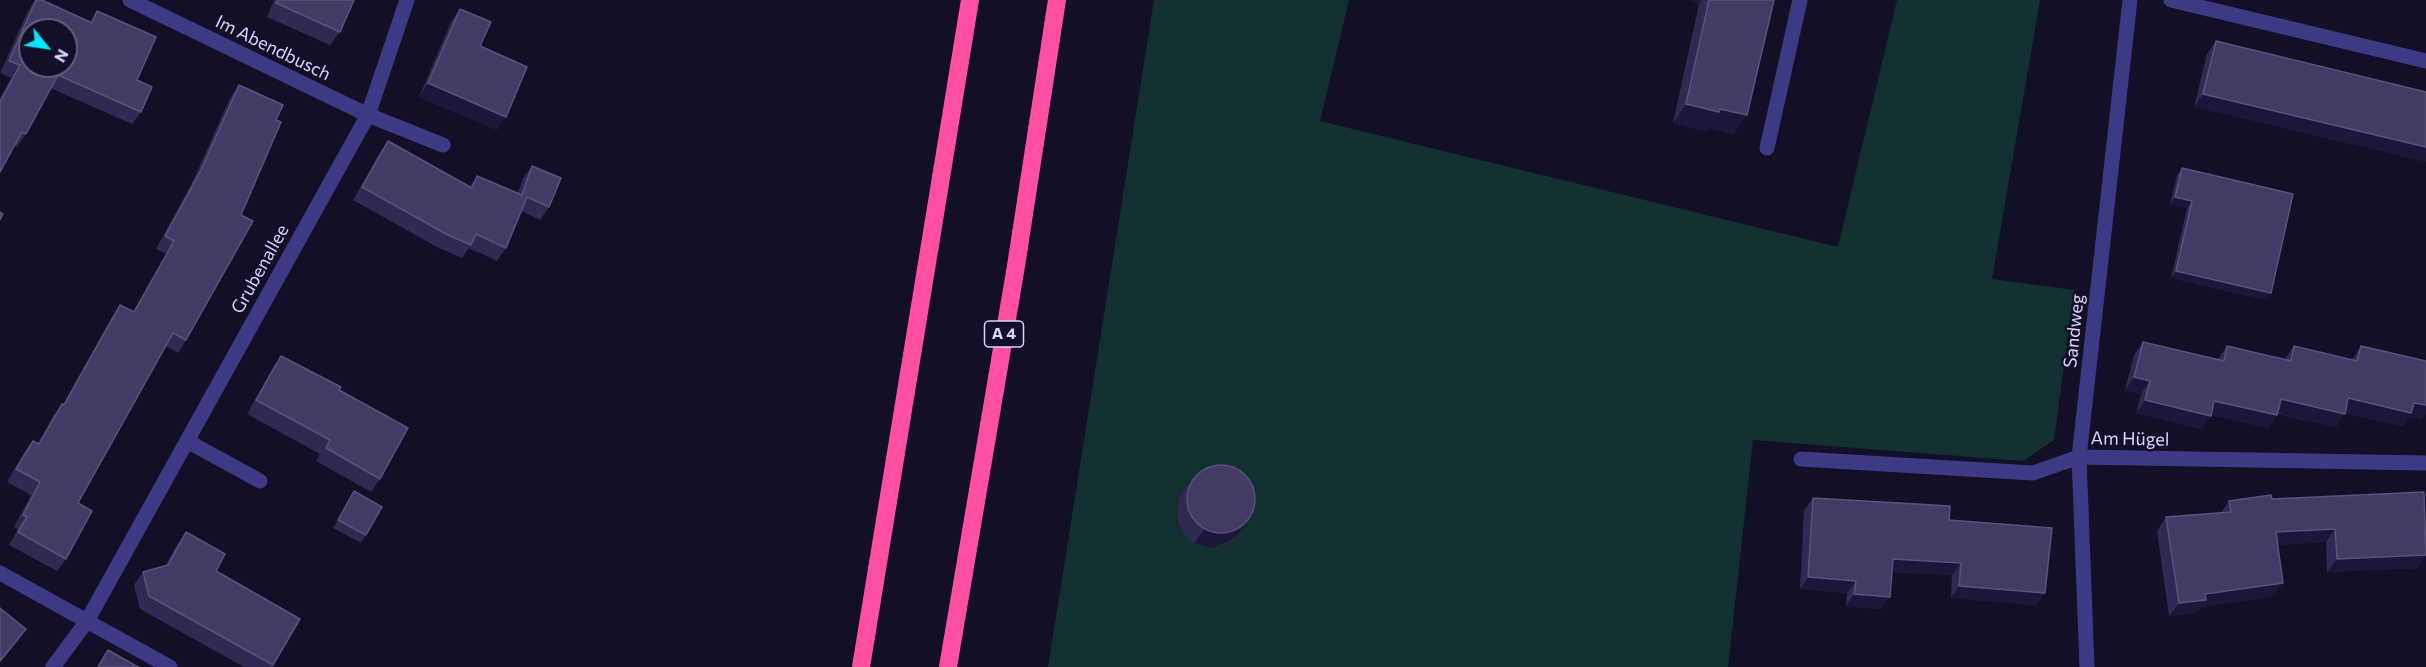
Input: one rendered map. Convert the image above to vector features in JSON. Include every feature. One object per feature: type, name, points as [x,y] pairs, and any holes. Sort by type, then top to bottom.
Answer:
[{"type":"highway","points":[[861,667],[970,0]]},
{"type":"highway","name":"A 4","points":[[948,667],[1016,266],[1058,0]]},
{"type":"street","name":"Im Abendbusch","points":[[130,0],[368,115]]},
{"type":"street","name":"Grubenallee","points":[[53,667],[87,621],[368,115],[407,0]]},
{"type":"street","points":[[1767,148],[1800,0]]},
{"type":"street","name":"Sandweg","points":[[2087,667],[2079,457],[2130,0]]},
{"type":"street","points":[[2171,0],[2426,61]]},
{"type":"street","points":[[368,115],[443,146]]},
{"type":"street","points":[[187,441],[260,481]]},
{"type":"street","name":"Am Hügel","points":[[1801,459],[2033,473],[2079,457],[2426,463]]},
{"type":"street","points":[[0,573],[170,667]]},
{"type":"green space","points":[[1154,0],[1349,0],[1320,121],[1838,247],[1897,0],[2040,0],[1992,279],[2074,290],[2054,440],[2023,461],[1753,440],[1728,667],[1048,667]]},
{"type":"building","points":[[36,0],[42,0],[92,23],[97,11],[156,37],[137,80],[152,87],[141,112],[65,78],[78,78],[78,18],[28,18]]},
{"type":"building","points":[[278,0],[354,0],[340,32],[276,3]]},
{"type":"building","points":[[1709,0],[1774,0],[1747,115],[1720,109],[1719,112],[1686,104]]},
{"type":"building","points":[[460,9],[491,22],[480,46],[527,67],[506,117],[428,83]]},
{"type":"building","points":[[18,41],[18,64],[9,61]]},
{"type":"building","points":[[2216,41],[2426,92],[2426,147],[2203,94]]},
{"type":"building","points":[[18,69],[18,78],[56,78],[26,134],[22,132],[0,172],[0,102]]},
{"type":"building","points":[[239,85],[283,105],[276,120],[281,122],[241,215],[253,221],[186,340],[173,333],[78,503],[92,511],[66,559],[18,532],[27,517],[23,515],[40,482],[16,469],[33,441],[39,444],[62,404],[64,405],[120,305],[134,312],[174,241],[165,236],[201,170]]},
{"type":"building","points":[[388,141],[472,188],[477,176],[522,195],[532,166],[561,178],[549,207],[527,197],[506,248],[476,234],[471,245],[446,234],[362,187]]},
{"type":"building","points":[[2182,168],[2293,194],[2271,293],[2176,271],[2192,201],[2175,197]]},
{"type":"building","points":[[2143,342],[2224,361],[2227,346],[2291,361],[2294,346],[2357,361],[2361,346],[2426,361],[2426,405],[2414,403],[2411,413],[2348,398],[2345,414],[2281,399],[2277,415],[2214,401],[2211,416],[2145,400],[2150,381],[2134,377]]},
{"type":"building","points":[[281,356],[341,387],[339,390],[408,428],[380,479],[326,448],[330,440],[256,400]]},
{"type":"building","points":[[1228,465],[1240,471],[1249,480],[1255,492],[1253,512],[1245,523],[1228,533],[1214,533],[1197,523],[1189,512],[1187,492],[1197,475],[1208,467]]},
{"type":"building","points":[[354,491],[382,507],[366,535],[338,520]]},
{"type":"building","points":[[2424,492],[2426,555],[2337,559],[2335,529],[2276,532],[2283,583],[2205,594],[2206,600],[2179,603],[2166,517],[2231,512],[2229,501],[2271,495],[2272,499]]},
{"type":"building","points":[[1813,498],[1950,506],[1949,520],[2052,528],[2045,593],[1959,586],[1961,563],[1893,559],[1890,597],[1854,594],[1856,581],[1808,577]]},
{"type":"building","points":[[186,532],[225,554],[216,571],[300,619],[273,665],[149,596],[143,572],[168,565]]},
{"type":"building","points":[[0,608],[26,629],[0,661]]},
{"type":"building","points":[[108,650],[138,667],[98,667]]}]
